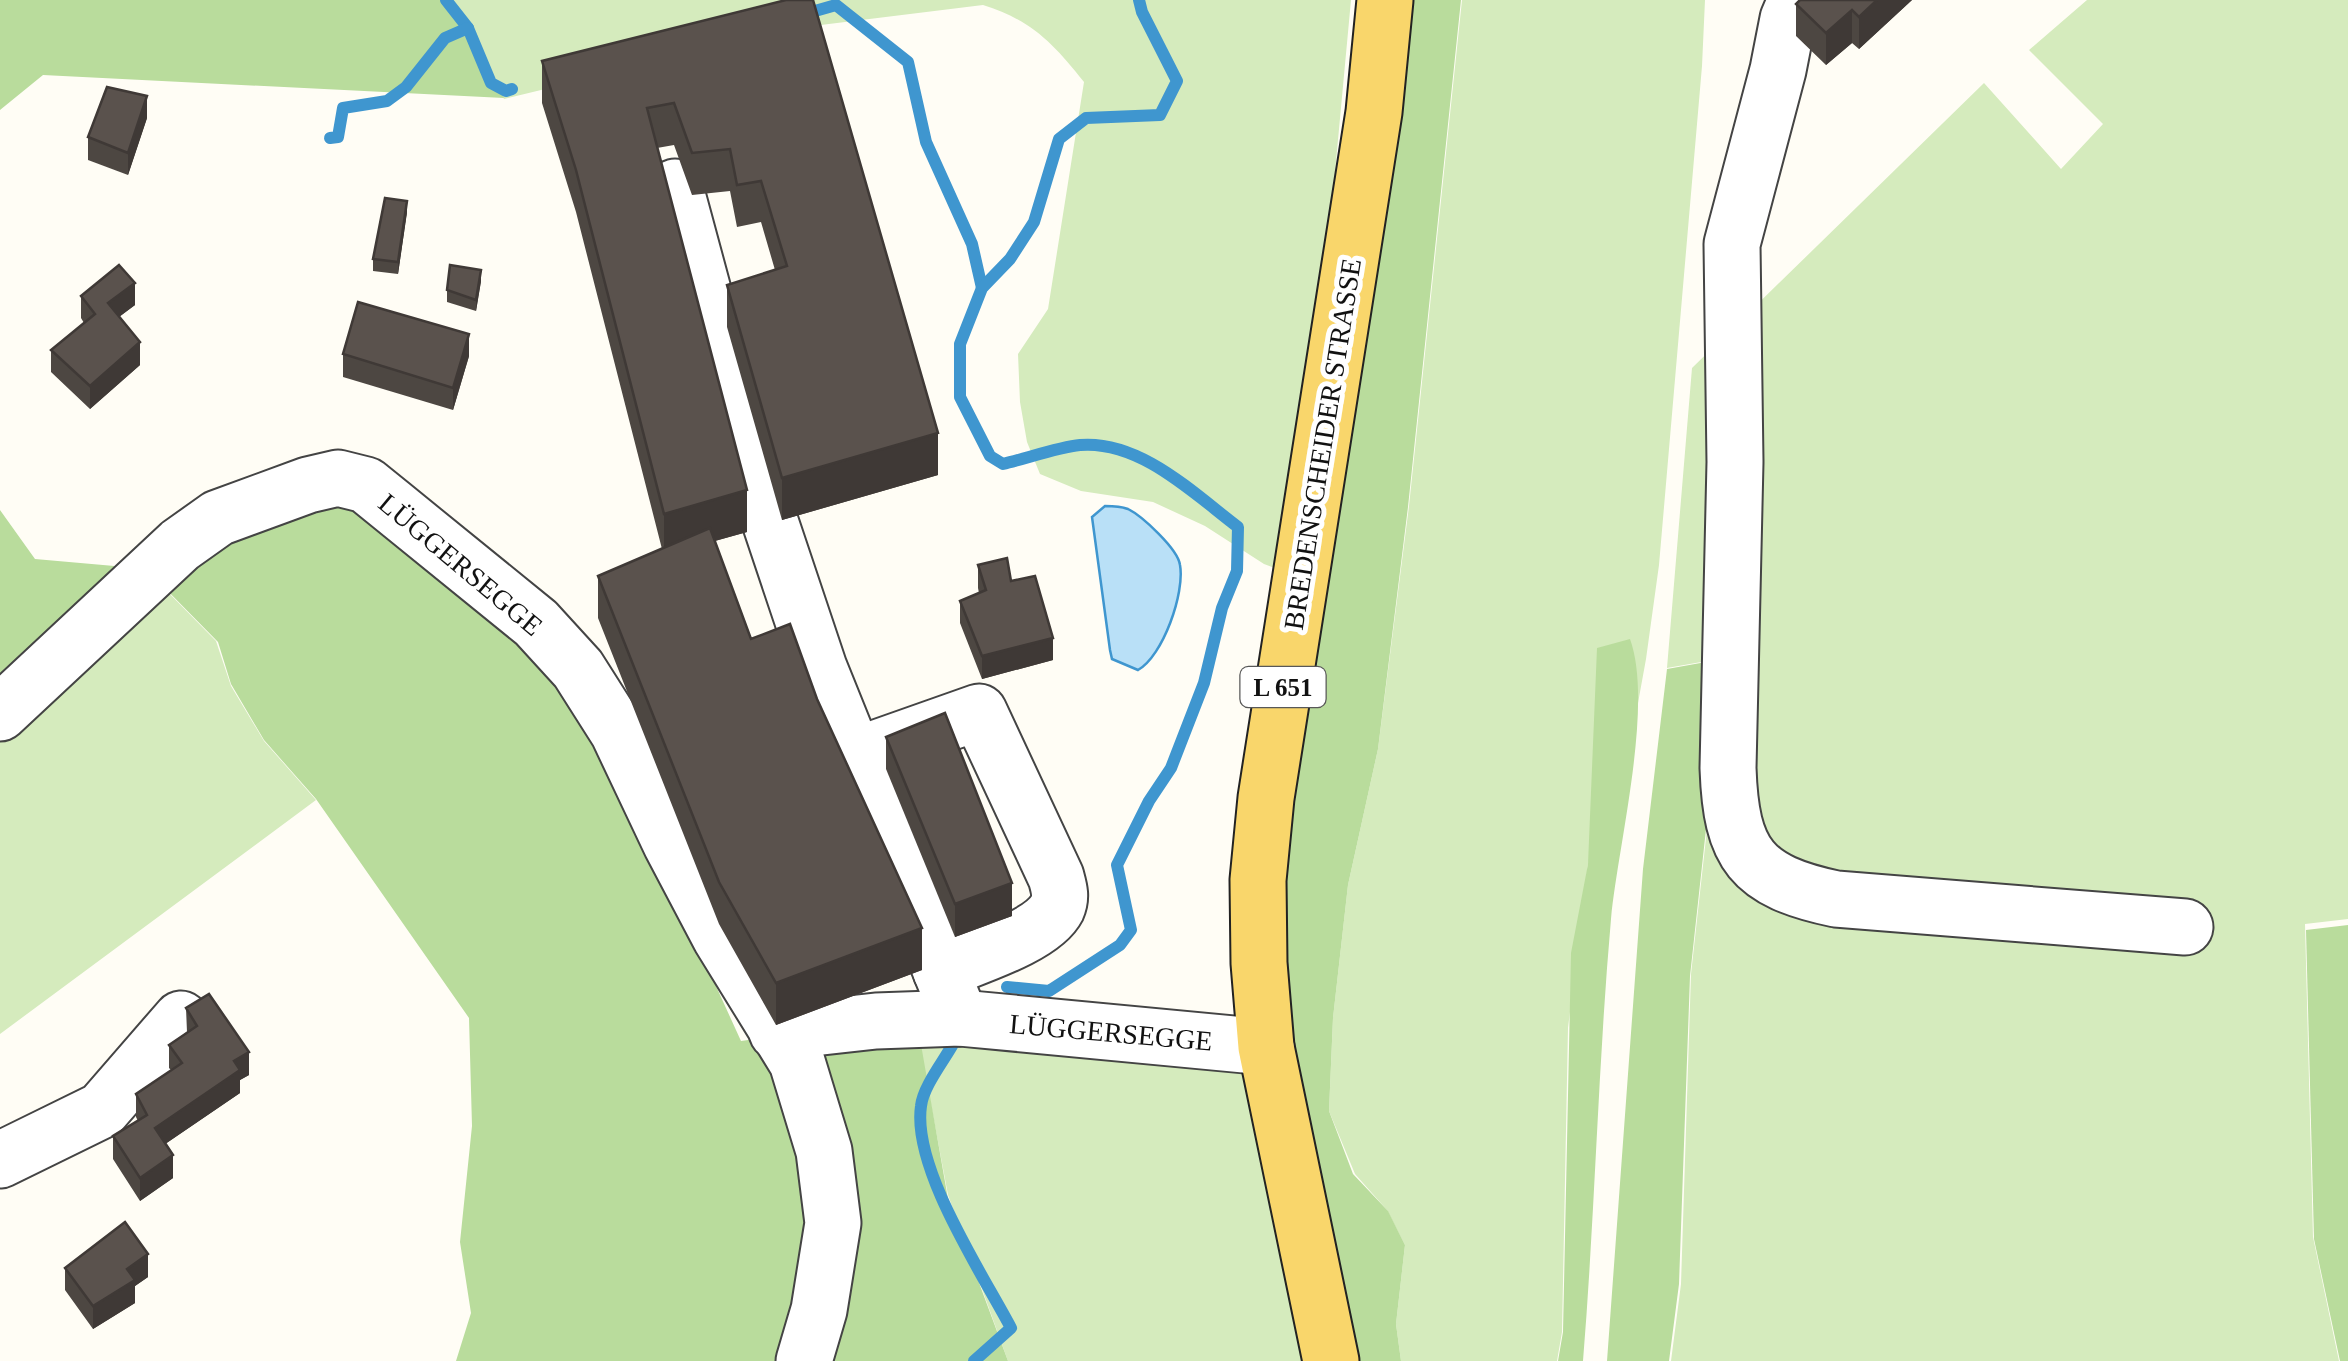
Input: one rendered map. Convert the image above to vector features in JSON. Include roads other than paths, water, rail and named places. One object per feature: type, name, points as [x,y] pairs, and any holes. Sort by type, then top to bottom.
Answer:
[{"type":"main road","name":"BREDENSCHEIDER STRASSE","points":[[1331,1361],[1266,1047],[1258,880],[1266,798],[1371,131],[1385,0]]},
{"type":"street","points":[[1796,0],[1732,244],[1735,462],[1728,768],[1738,838],[1769,878],[1800,892],[1836,899],[2185,927]]},
{"type":"street","points":[[675,188],[746,450],[819,668],[950,995],[1056,910],[1061,894],[1056,877],[979,712],[855,756]]},
{"type":"street","name":"LÜGGERSEGGE","points":[[0,714],[198,530],[218,518],[324,479],[338,478],[366,486],[536,623],[578,669],[618,732],[712,921],[797,1062],[824,1152],[833,1223],[827,1268],[804,1361]]},
{"type":"street","name":"LÜGGERSEGGE","points":[[778,1032],[876,1021],[950,995],[1266,1047]]},
{"type":"street","points":[[0,1160],[102,1110],[181,1020]]},
{"type":"water","points":[[1105,506],[1128,509],[1142,518],[1166,542],[1180,565],[1176,607],[1164,638],[1138,670],[1112,659],[1110,650],[1092,517]]},
{"type":"waterway","points":[[446,0],[468,28],[491,83],[506,91],[512,89]]},
{"type":"waterway","points":[[1007,987],[1049,991],[1120,945],[1131,930],[1117,865],[1149,801],[1171,768],[1204,683],[1222,608],[1237,571],[1238,527],[1165,471],[1124,451],[1080,445],[1003,464],[990,456],[960,397],[960,344],[982,288],[1010,259],[1034,222],[1059,139],[1086,118],[1160,115],[1177,81],[1139,0]]},
{"type":"waterway","points":[[801,15],[836,5],[908,62],[926,142],[972,244],[982,288]]},
{"type":"waterway","points":[[330,138],[338,137],[343,108],[387,101],[406,87],[445,38],[468,28]]},
{"type":"waterway","points":[[953,1044],[923,1099],[921,1131],[927,1159],[952,1220],[1011,1328],[974,1361]]}]
